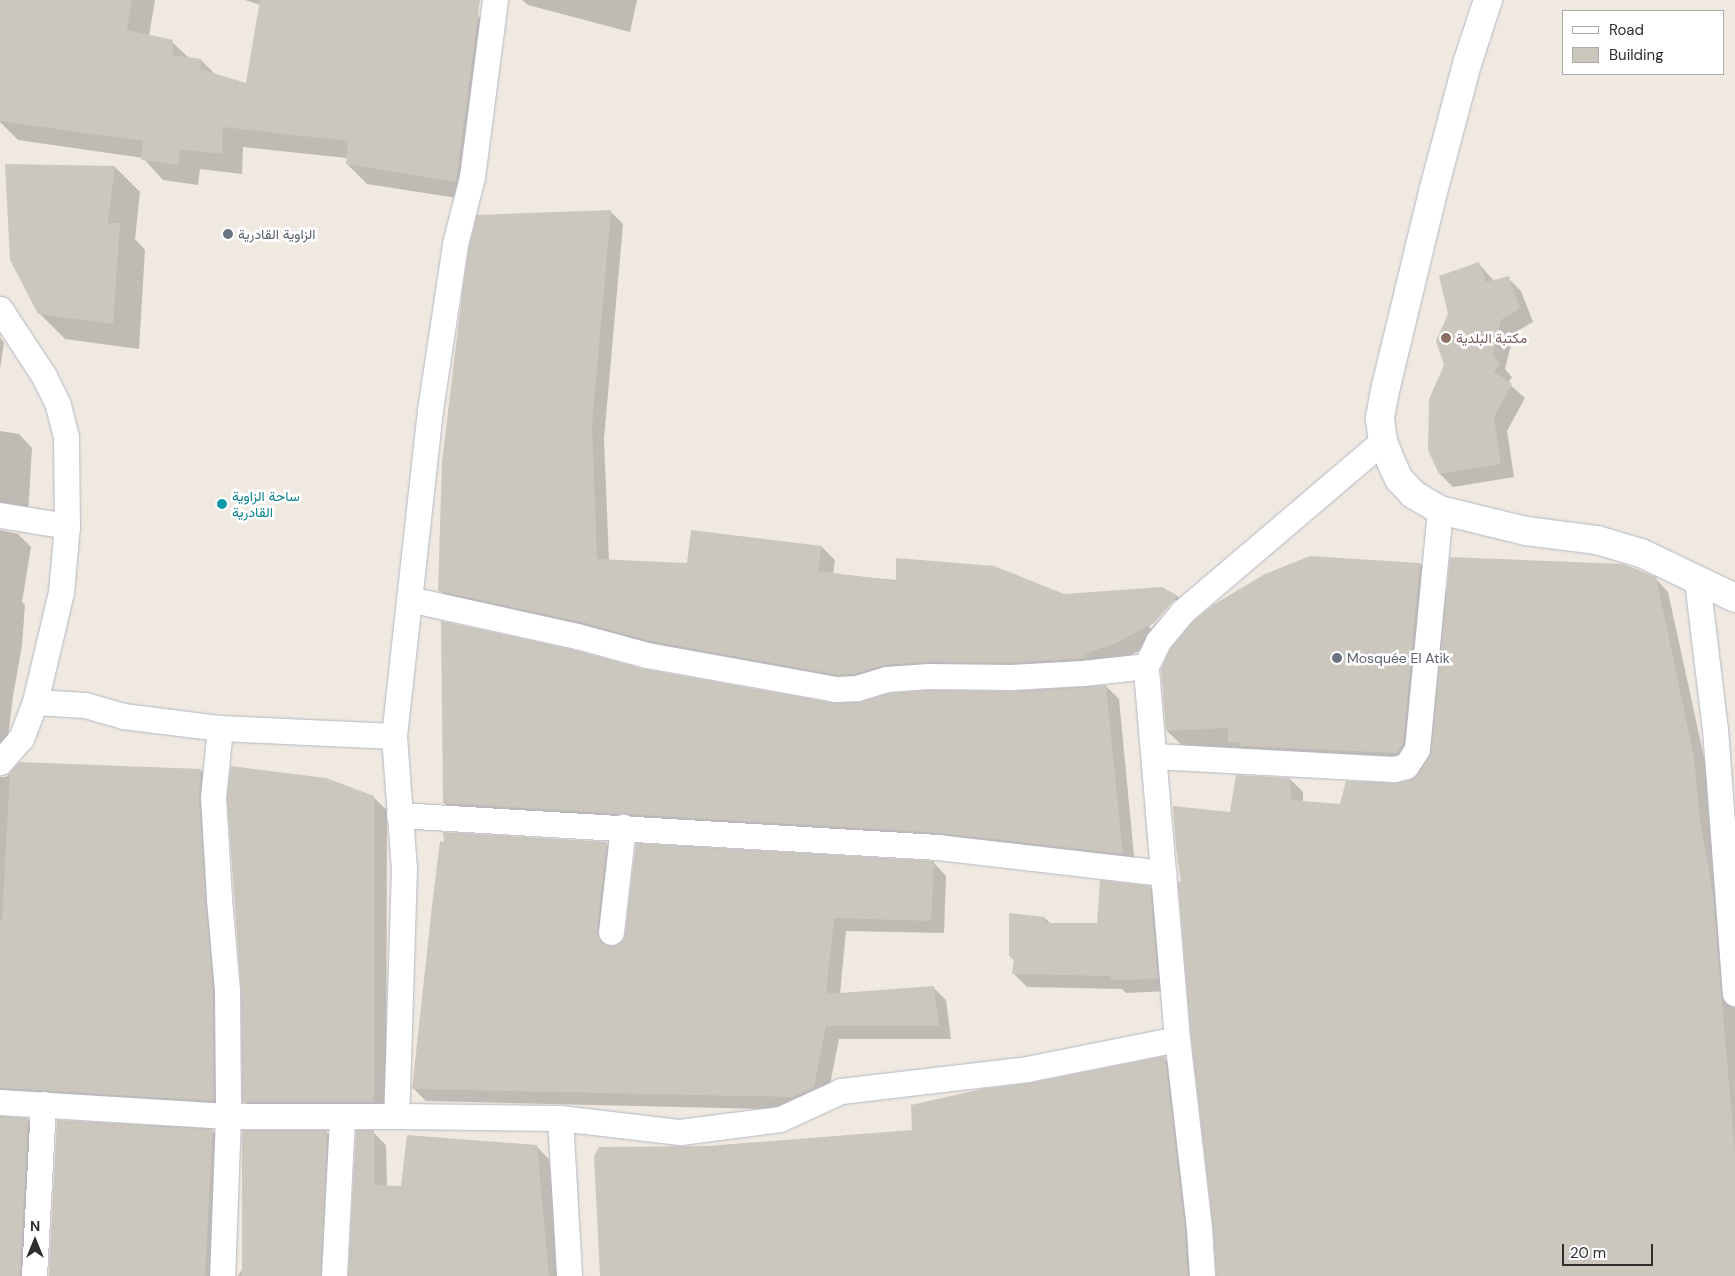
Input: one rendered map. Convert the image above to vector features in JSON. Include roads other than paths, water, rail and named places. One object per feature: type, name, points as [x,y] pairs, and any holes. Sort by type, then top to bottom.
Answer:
[{"type":"street","points":[[396,1116],[404,868],[394,736],[408,599],[432,401],[455,244],[472,178],[494,0]]},
{"type":"street","points":[[1488,0],[1467,64],[1435,183],[1386,386],[1380,418],[1383,442],[1400,478],[1413,494],[1440,510],[1526,531],[1597,540],[1615,545],[1641,553],[1735,598]]},
{"type":"street","points":[[0,309],[44,376],[58,405],[66,437],[67,526],[61,592],[35,702],[21,738],[0,762]]},
{"type":"street","points":[[1202,1276],[1200,1228],[1177,1039],[1155,756],[1146,666],[1158,641],[1182,612],[1383,442]]},
{"type":"street","points":[[1155,756],[1394,769],[1406,766],[1417,749],[1440,510]]},
{"type":"street","points":[[0,514],[67,526]]},
{"type":"street","points":[[1697,581],[1715,729],[1732,923],[1735,993]]},
{"type":"street","points":[[408,599],[577,636],[647,655],[836,689],[857,688],[886,678],[929,676],[1011,678],[1146,666]]},
{"type":"street","points":[[35,702],[85,705],[123,716],[220,728],[394,736]]},
{"type":"street","points":[[220,728],[213,797],[218,899],[227,991],[228,1116],[222,1276]]},
{"type":"street","points":[[399,815],[938,847],[1164,873]]},
{"type":"street","points":[[611,932],[623,827]]},
{"type":"street","points":[[0,1102],[228,1116],[560,1118],[680,1132],[780,1119],[841,1091],[1027,1069],[1177,1039]]},
{"type":"street","points":[[34,1276],[43,1104]]},
{"type":"street","points":[[334,1276],[342,1117]]},
{"type":"street","points":[[560,1118],[569,1276]]},
{"type":"place","name":"الزاوية القادرية","points":[[228,234]]},
{"type":"place","name":"مكتبة البلدية","points":[[1446,338]]},
{"type":"place","name":"ساحة الزاوية القادرية","points":[[222,504]]},
{"type":"place","name":"Mosquée El Atik","points":[[1337,658]]}]
